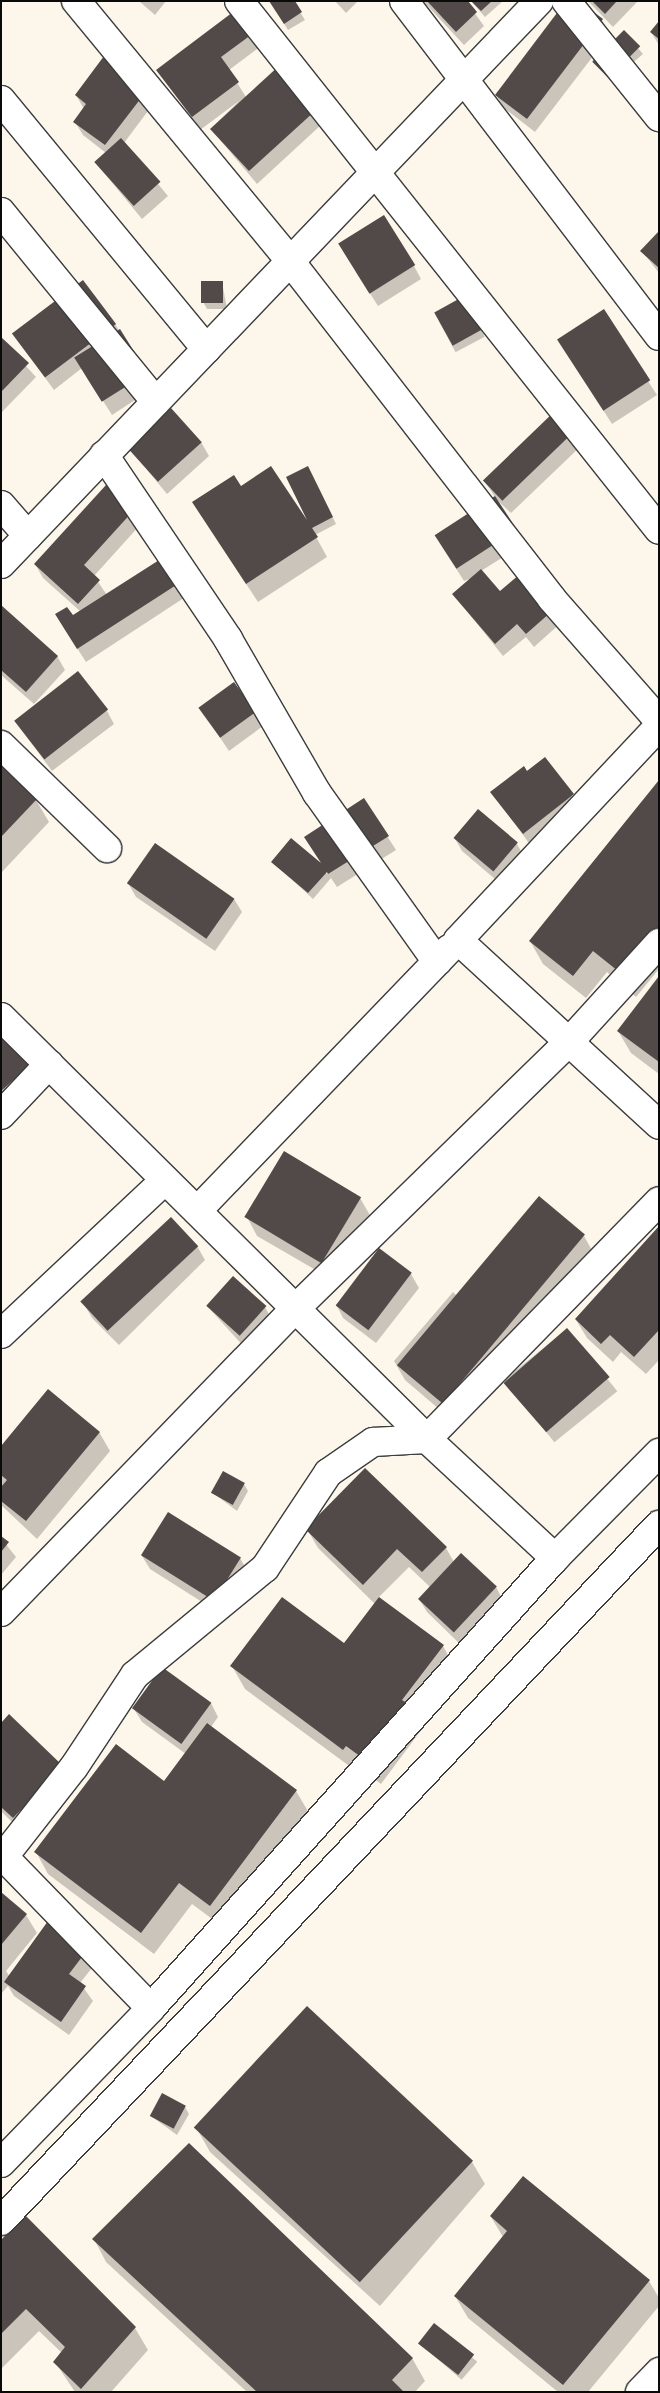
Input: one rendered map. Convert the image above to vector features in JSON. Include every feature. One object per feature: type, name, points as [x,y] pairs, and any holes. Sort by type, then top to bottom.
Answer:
[{"type":"street","points":[[76,1],[290,261],[552,599],[659,721]]},
{"type":"street","points":[[240,1],[374,173],[659,530]]},
{"type":"street","points":[[404,1],[465,78],[659,336]]},
{"type":"street","points":[[1,564],[539,1]]},
{"type":"street","points":[[566,1],[659,117]]},
{"type":"street","points":[[1,100],[206,350]]},
{"type":"street","points":[[1,212],[156,402]]},
{"type":"street","points":[[104,455],[228,639],[317,793],[437,962]]},
{"type":"street","points":[[1,505],[28,536]]},
{"type":"street","points":[[197,1211],[458,940],[659,726]]},
{"type":"street","points":[[1,745],[107,848]]},
{"type":"street","points":[[458,940],[659,1125]]},
{"type":"street","points":[[1,1612],[295,1309],[569,1042],[659,943]]},
{"type":"street","points":[[1,1017],[427,1439],[555,1558]]},
{"type":"street","points":[[1,1115],[49,1064]]},
{"type":"street","points":[[1,1334],[165,1180]]},
{"type":"street","points":[[151,2008],[2,1857],[74,1767],[135,1675],[265,1568],[328,1473],[374,1442],[427,1439],[659,1201]]},
{"type":"street","points":[[1,2163],[151,2008],[555,1558],[659,1454]]},
{"type":"street","points":[[1,2221],[659,1525]]},
{"type":"street","points":[[640,2392],[659,2372]]},
{"type":"building","points":[[269,1],[295,1],[302,12],[284,24]]},
{"type":"building","points":[[427,1],[468,1],[477,12],[456,32]]},
{"type":"building","points":[[471,1],[492,1],[481,11]]},
{"type":"building","points":[[566,1],[579,1],[603,19],[527,119],[495,95]]},
{"type":"building","points":[[592,1],[617,1],[605,14]]},
{"type":"building","points":[[241,6],[259,29],[221,57],[239,82],[192,117],[156,70]]},
{"type":"building","points":[[659,21],[659,39],[650,32]]},
{"type":"building","points":[[624,30],[640,46],[608,78],[592,62]]},
{"type":"building","points":[[293,53],[315,111],[249,171],[210,129]]},
{"type":"building","points":[[104,56],[148,89],[105,145],[73,122],[86,104],[75,95]]},
{"type":"building","points":[[121,138],[160,182],[134,206],[94,162]]},
{"type":"building","points":[[384,215],[415,265],[369,294],[338,244]]},
{"type":"building","points":[[659,231],[659,268],[640,251]]},
{"type":"building","points":[[83,280],[116,324],[45,377],[12,334]]},
{"type":"building","points":[[201,281],[223,281],[223,303],[201,303]]},
{"type":"building","points":[[464,296],[482,329],[453,346],[434,312]]},
{"type":"building","points":[[604,309],[650,380],[603,411],[557,339]]},
{"type":"building","points":[[120,329],[148,373],[102,402],[74,358]]},
{"type":"building","points":[[1,337],[29,363],[1,392]]},
{"type":"building","points":[[171,408],[202,442],[158,482],[127,447]]},
{"type":"building","points":[[557,409],[576,429],[502,501],[483,481]]},
{"type":"building","points":[[271,466],[307,520],[286,477],[308,466],[333,517],[312,528],[318,537],[246,584],[192,502],[234,475],[241,486]]},
{"type":"building","points":[[106,485],[134,510],[84,565],[100,580],[78,604],[34,564]]},
{"type":"building","points":[[495,496],[517,530],[456,569],[435,535]]},
{"type":"building","points":[[167,555],[184,580],[77,649],[55,614],[67,607],[73,615]]},
{"type":"building","points":[[534,562],[567,598],[526,634],[517,624],[495,644],[452,594],[481,569],[500,591]]},
{"type":"building","points":[[1,605],[58,656],[26,692],[1,670]]},
{"type":"building","points":[[78,671],[108,710],[44,759],[14,721]]},
{"type":"building","points":[[234,682],[256,712],[220,738],[198,708]]},
{"type":"building","points":[[545,757],[574,794],[523,834],[490,792],[524,766],[527,771]]},
{"type":"building","points":[[1,764],[37,799],[1,837]]},
{"type":"building","points":[[659,780],[659,931],[623,975],[593,951],[573,976],[529,941]]},
{"type":"building","points":[[364,798],[389,836],[328,874],[327,872],[308,893],[271,862],[291,838],[321,863],[304,837]]},
{"type":"building","points":[[478,809],[518,842],[493,872],[454,838]]},
{"type":"building","points":[[155,843],[234,899],[206,939],[127,883]]},
{"type":"building","points":[[659,976],[659,1062],[617,1031]]},
{"type":"building","points":[[1,1007],[44,1053],[1,1091]]},
{"type":"building","points":[[284,1151],[361,1197],[321,1263],[244,1217]]},
{"type":"building","points":[[539,1196],[585,1235],[443,1404],[397,1365]]},
{"type":"building","points":[[171,1217],[198,1246],[108,1331],[80,1302]]},
{"type":"building","points":[[659,1226],[659,1330],[634,1357],[610,1335],[601,1344],[575,1319]]},
{"type":"building","points":[[379,1248],[412,1273],[368,1330],[336,1306]]},
{"type":"building","points":[[233,1276],[266,1306],[240,1336],[206,1306]]},
{"type":"building","points":[[567,1328],[610,1377],[546,1432],[504,1383]]},
{"type":"building","points":[[48,1389],[100,1432],[26,1521],[1,1501],[1,1487],[7,1480],[1,1475],[1,1446]]},
{"type":"building","points":[[365,1468],[447,1547],[422,1572],[397,1549],[363,1585],[305,1529]]},
{"type":"building","points":[[223,1471],[245,1483],[233,1505],[211,1493]]},
{"type":"building","points":[[168,1512],[241,1558],[214,1601],[141,1555]]},
{"type":"building","points":[[1,1536],[9,1542],[1,1552]]},
{"type":"building","points":[[461,1553],[497,1586],[454,1632],[418,1599]]},
{"type":"building","points":[[282,1597],[344,1643],[379,1597],[444,1645],[402,1700],[410,1705],[368,1762],[346,1746],[343,1750],[230,1666]]},
{"type":"building","points":[[162,1667],[211,1703],[181,1744],[132,1708]]},
{"type":"building","points":[[9,1714],[63,1766],[13,1818],[1,1807],[1,1723]]},
{"type":"building","points":[[207,1723],[297,1790],[210,1906],[179,1883],[141,1933],[34,1852],[116,1744],[164,1781]]},
{"type":"building","points":[[1,1892],[27,1914],[1,1945]]},
{"type":"building","points":[[48,1921],[88,1949],[69,1974],[86,1986],[61,2022],[4,1982]]},
{"type":"building","points":[[307,2006],[473,2161],[360,2282],[194,2127]]},
{"type":"building","points":[[162,2093],[186,2106],[174,2129],[150,2116]]},
{"type":"building","points":[[189,2143],[413,2358],[392,2380],[404,2392],[257,2392],[92,2239]]},
{"type":"building","points":[[523,2176],[650,2280],[563,2385],[454,2296],[507,2231],[490,2216]]},
{"type":"building","points":[[25,2215],[136,2327],[81,2389],[53,2362],[65,2347],[26,2309],[1,2334],[1,2240]]},
{"type":"building","points":[[434,2323],[474,2354],[458,2375],[418,2343]]}]
